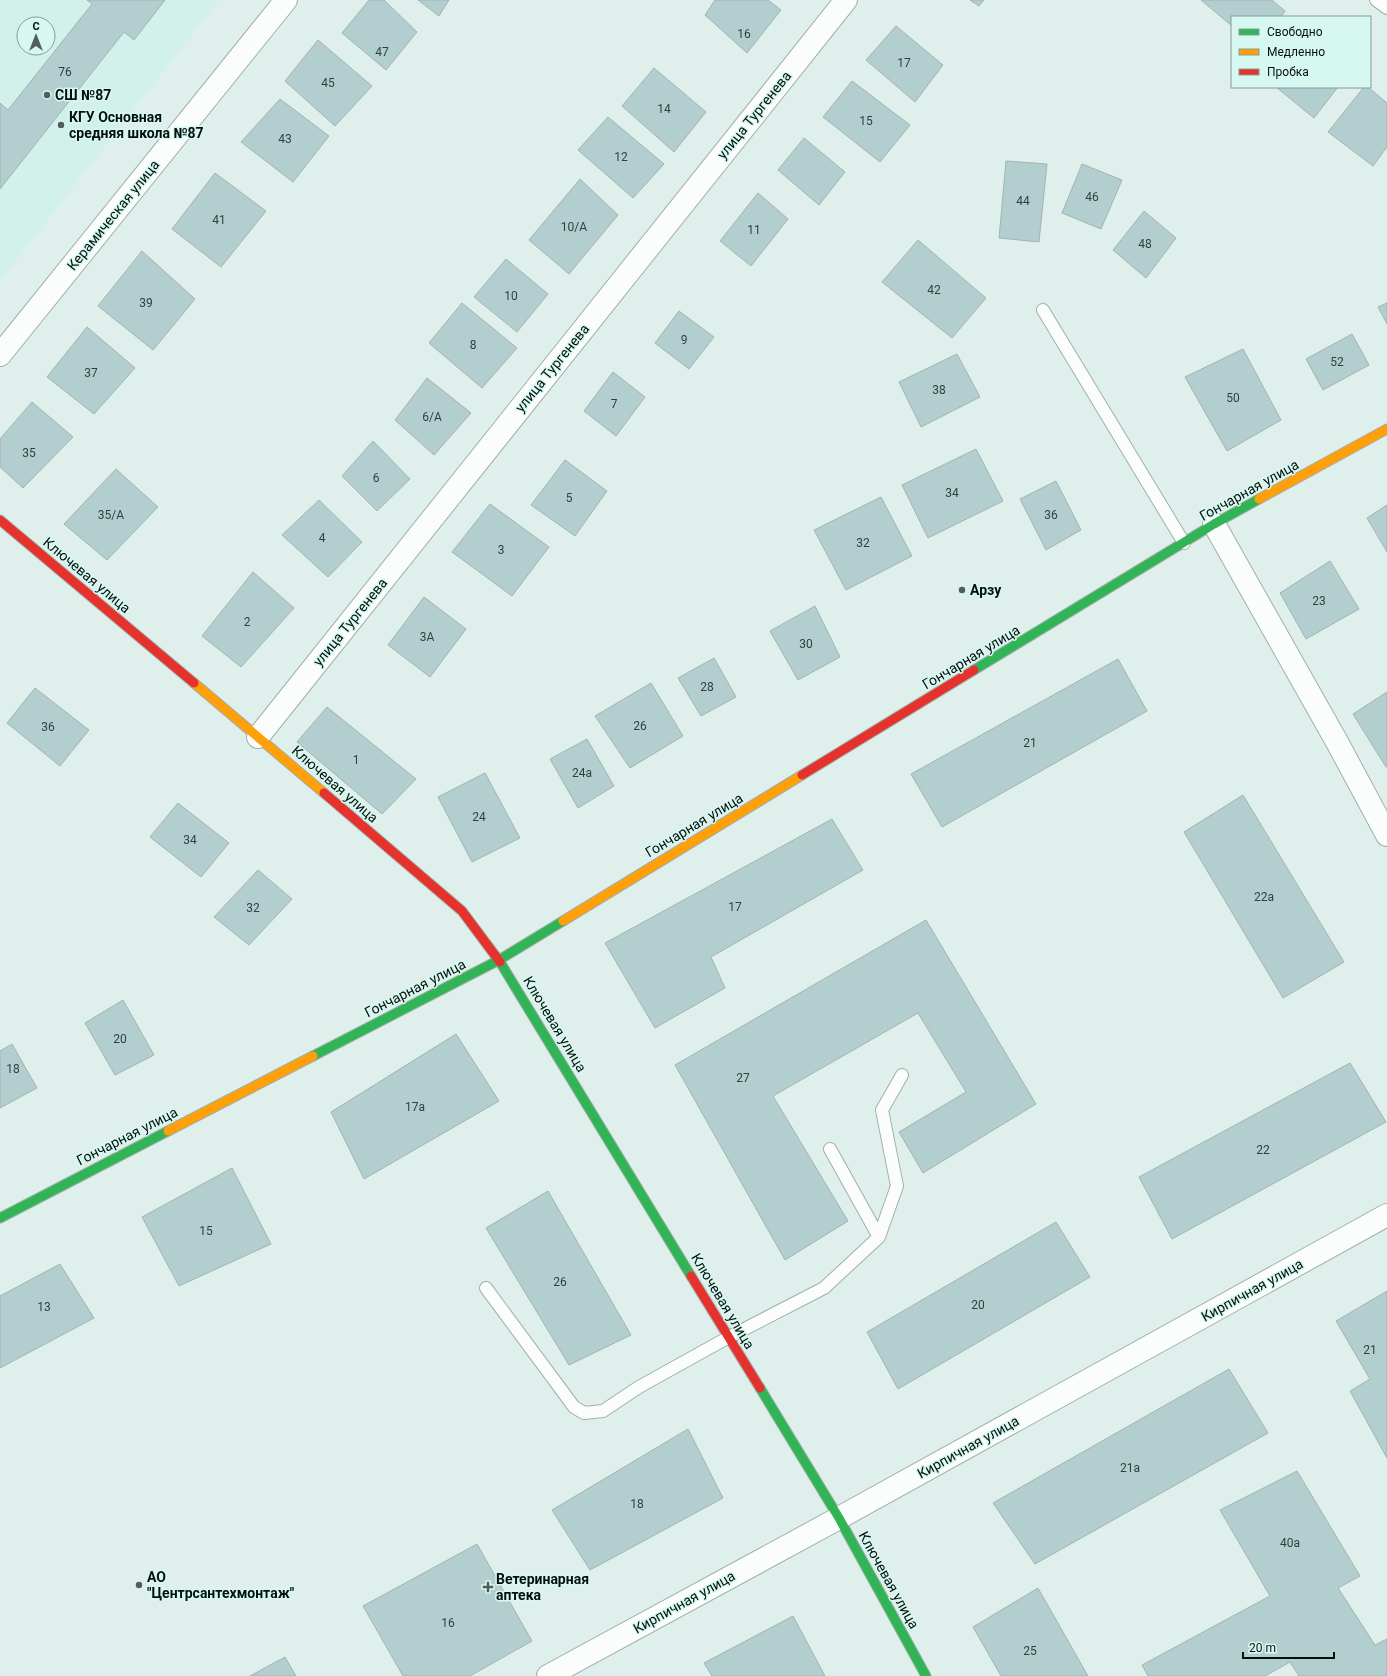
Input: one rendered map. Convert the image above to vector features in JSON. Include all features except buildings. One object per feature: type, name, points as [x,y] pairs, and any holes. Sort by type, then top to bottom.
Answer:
[{"type":"street","name":"Керамическая улица","points":[[0,355],[286,0]]},
{"type":"street","name":"улица Тургенева","points":[[258,737],[846,0]]},
{"type":"street","name":"Гончарная улица","points":[[0,1218],[499,960],[1214,524],[1387,429]]},
{"type":"street","name":"Ключевая улица","points":[[0,520],[462,911],[499,960],[839,1518],[926,1676]]},
{"type":"street","points":[[1214,524],[1381,810],[1387,834]]},
{"type":"street","name":"Кирпичная улица","points":[[548,1676],[839,1518],[1387,1216]]},
{"type":"lane","points":[[1376,0],[1387,8]]},
{"type":"lane","points":[[1043,310],[1184,543]]},
{"type":"lane","points":[[486,1288],[574,1407],[584,1413],[603,1411],[639,1387],[729,1337],[824,1288],[879,1237],[896,1186],[882,1110],[902,1075]]},
{"type":"lane","points":[[830,1149],[879,1237]]},
{"type":"shaded area","name":"КГУ Основная средняя школа №87","points":[[0,0],[219,0],[0,281]]},
{"type":"traffic: fast","points":[[974,670],[1214,524],[1259,499]]},
{"type":"traffic: fast","points":[[313,1056],[499,960],[563,921]]},
{"type":"traffic: fast","points":[[500,962],[691,1276]]},
{"type":"traffic: fast","points":[[0,1218],[168,1131]]},
{"type":"traffic: fast","points":[[760,1388],[839,1518],[926,1676]]},
{"type":"traffic: slow","points":[[1259,499],[1387,429]]},
{"type":"traffic: slow","points":[[194,683],[324,793]]},
{"type":"traffic: slow","points":[[563,921],[802,775]]},
{"type":"traffic: slow","points":[[168,1131],[313,1056]]},
{"type":"traffic: jam","points":[[0,520],[194,683]]},
{"type":"traffic: jam","points":[[802,775],[974,670]]},
{"type":"traffic: jam","points":[[324,793],[462,911],[500,962]]},
{"type":"traffic: jam","points":[[691,1276],[760,1388]]},
{"type":"place","name":"СШ №87","points":[[47,95]]},
{"type":"place","name":"КГУ Основная средняя школа №87","points":[[61,125]]},
{"type":"place","name":"Арзу","points":[[962,590]]},
{"type":"place","name":"АО \"Центрсантехмонтаж\"","points":[[139,1585]]},
{"type":"place","name":"Ветеринарная аптека","points":[[488,1587]]}]
